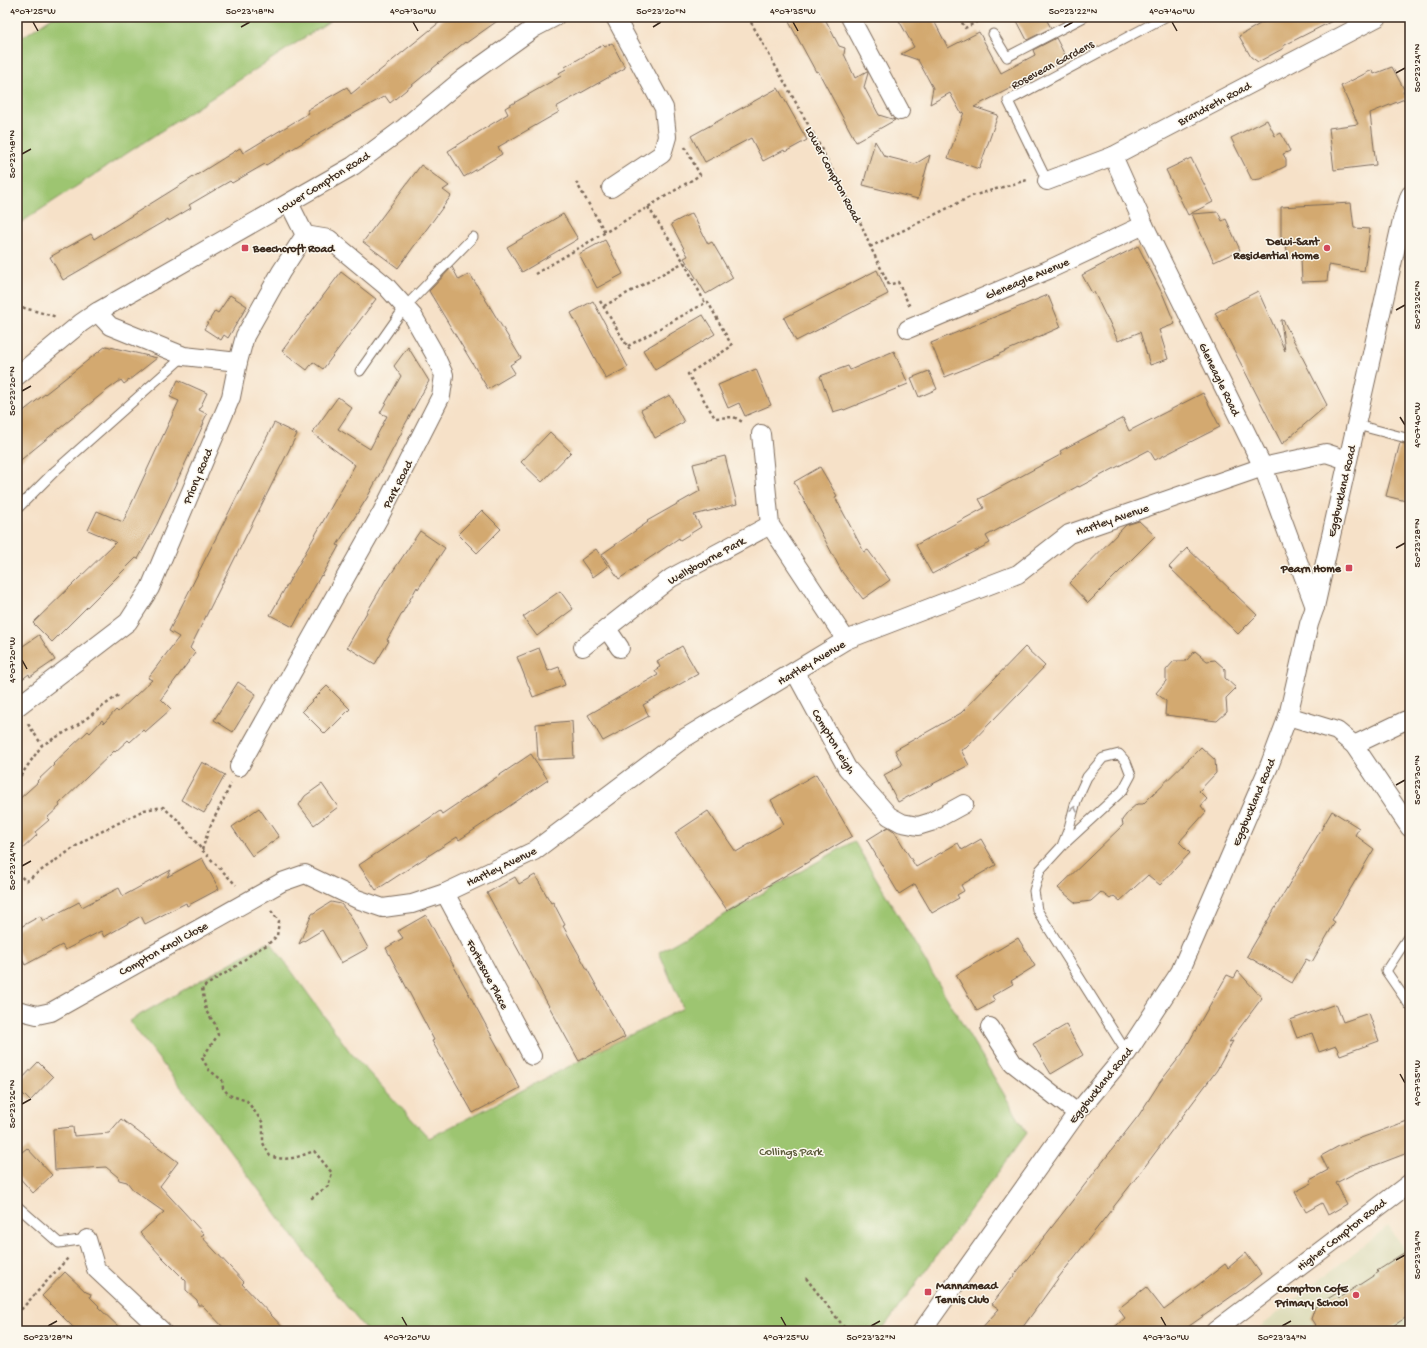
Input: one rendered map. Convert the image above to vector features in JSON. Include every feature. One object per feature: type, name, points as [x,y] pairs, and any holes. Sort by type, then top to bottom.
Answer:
[{"type":"street","name":"Lower Compton Road","points":[[17,376],[81,323],[97,312],[158,276],[289,204],[353,166],[404,128],[464,78],[534,28],[555,17]]},
{"type":"street","points":[[611,188],[662,154],[667,137],[664,108],[615,17]]},
{"type":"street","points":[[850,17],[900,110]]},
{"type":"street","name":"Brandreth Road","points":[[1046,178],[1113,156],[1378,17]]},
{"type":"street","name":"Gleneagle Road","points":[[1113,156],[1144,225],[1263,467],[1315,606]]},
{"type":"street","name":"Eggbuckland Road","points":[[922,1331],[1077,1113],[1127,1053],[1180,972],[1270,764],[1288,716],[1308,624],[1315,606],[1357,425],[1402,220],[1410,195]]},
{"type":"street","points":[[289,204],[305,235]]},
{"type":"street","name":"Gleneagle Avenue","points":[[913,326],[1048,270],[1144,225]]},
{"type":"street","name":"Park Road","points":[[239,767],[381,514],[441,396],[444,375],[427,340],[412,316],[386,286],[328,239],[305,235]]},
{"type":"street","name":"Priory Road","points":[[21,714],[92,651],[128,622],[150,588],[231,397],[245,336],[281,272],[305,235]]},
{"type":"street","points":[[97,312],[110,326],[184,356],[238,362]]},
{"type":"street","points":[[760,434],[770,525],[846,640]]},
{"type":"street","name":"Hartley Avenue","points":[[305,874],[357,899],[383,908],[412,904],[445,893],[534,851],[683,738],[846,640],[1018,574],[1069,534],[1263,467],[1326,453],[1348,460]]},
{"type":"street","name":"Wellsbourne Park","points":[[583,647],[671,578],[770,525]]},
{"type":"street","points":[[607,628],[620,648]]},
{"type":"street","name":"Compton Leigh","points":[[795,672],[847,768],[889,816],[902,823],[918,826],[931,822],[964,804]]},
{"type":"street","points":[[1288,716],[1337,731],[1354,745],[1410,828]]},
{"type":"street","points":[[1354,745],[1404,720],[1410,719]]},
{"type":"street","name":"Compton Knoll Close","points":[[21,1011],[37,1015],[51,1012],[282,882],[305,874]]},
{"type":"street","name":"Fortescue Place","points":[[445,893],[532,1056]]},
{"type":"street","points":[[990,1027],[1013,1063],[1077,1113]]},
{"type":"street","name":"Higher Compton Road","points":[[1215,1331],[1410,1182]]},
{"type":"street","points":[[87,1239],[96,1269],[162,1331]]},
{"type":"lane","points":[[993,34],[1007,57],[1084,17]]},
{"type":"lane","name":"Rosevean Gardens","points":[[1046,178],[1008,101],[1165,17]]},
{"type":"lane","points":[[360,371],[405,307],[473,237]]},
{"type":"lane","points":[[17,509],[56,470],[184,356]]},
{"type":"lane","points":[[1357,425],[1410,440]]},
{"type":"lane","points":[[1062,846],[1069,828],[1076,801],[1087,777],[1103,758],[1119,754],[1126,762],[1131,775],[1123,790],[1062,846],[1040,870],[1034,891],[1038,910],[1127,1053]]},
{"type":"lane","points":[[1410,934],[1386,971],[1410,1006]]},
{"type":"lane","points":[[17,1206],[59,1243],[87,1239]]},
{"type":"path","name":"Lower Compton Road","points":[[748,17],[862,226],[870,247],[890,285],[898,282],[913,326]]},
{"type":"path","points":[[959,17],[965,28],[984,18],[993,34]]},
{"type":"path","points":[[535,274],[700,175],[682,140],[667,137]]},
{"type":"path","points":[[870,247],[972,196],[1046,178]]},
{"type":"path","points":[[576,182],[605,232]]},
{"type":"path","points":[[648,207],[684,262],[705,303],[708,302],[732,346],[688,374],[715,418],[734,417],[760,434]]},
{"type":"path","points":[[604,306],[684,262]]},
{"type":"path","points":[[600,301],[631,352]]},
{"type":"path","points":[[628,346],[705,303]]},
{"type":"path","points":[[17,306],[81,323]]},
{"type":"path","points":[[17,781],[42,745],[73,728],[120,694]]},
{"type":"path","points":[[21,714],[42,745]]},
{"type":"path","points":[[202,850],[209,829],[239,767]]},
{"type":"path","points":[[17,873],[26,881],[84,840],[144,810],[163,807],[180,822],[202,850],[279,921],[277,936],[267,945],[202,988],[206,1010],[215,1024],[218,1034],[202,1058],[209,1070],[222,1080],[223,1088],[228,1095],[247,1101],[255,1111],[263,1123],[263,1144],[270,1156],[280,1159],[291,1158],[314,1151],[332,1173],[328,1186],[309,1200]]},
{"type":"path","points":[[17,1314],[62,1264],[87,1239]]},
{"type":"path","points":[[806,1278],[847,1331]]},
{"type":"shaded area","name":"Compton CofE Primary School","points":[[1388,1226],[1410,1258],[1410,1331],[1255,1331]]},
{"type":"green space","points":[[52,17],[336,17],[17,225],[17,41]]},
{"type":"green space","name":"Collings Park","points":[[854,841],[1027,1133],[881,1331],[367,1331],[330,1286],[213,1128],[129,1021],[266,943],[272,944],[350,1052],[429,1138],[683,1008],[659,952]]},
{"type":"building","points":[[446,17],[503,17],[466,43],[465,42],[390,103],[385,96],[266,165],[265,164],[232,183],[230,181],[189,205],[191,208],[169,221],[168,219],[63,280],[50,257],[91,234],[94,239],[240,148],[243,153],[309,113],[307,110],[347,87],[351,94]]},
{"type":"building","points":[[799,17],[824,17],[839,46],[845,48],[844,54],[855,78],[867,71],[868,73],[864,87],[879,115],[895,120],[856,142],[818,71],[816,72],[789,22]]},
{"type":"building","points":[[897,17],[932,17],[948,48],[979,32],[1001,73],[1035,55],[1033,50],[1056,38],[1067,59],[974,107],[998,115],[979,169],[948,158],[964,112],[961,113],[950,93],[930,104],[933,88],[918,60],[901,54],[914,47]]},
{"type":"building","points":[[1015,17],[1045,17],[1051,28],[1027,40]]},
{"type":"building","points":[[1272,17],[1340,17],[1283,46],[1284,48],[1258,62],[1251,57],[1239,36]]},
{"type":"building","points":[[612,43],[625,68],[556,107],[559,112],[498,147],[502,154],[464,177],[448,151],[508,114],[505,108],[561,76],[559,73],[566,69],[565,67],[603,45],[605,47]]},
{"type":"building","points":[[1392,67],[1405,91],[1403,91],[1407,98],[1370,113],[1376,165],[1334,170],[1329,128],[1358,124],[1341,86],[1372,70],[1374,74]]},
{"type":"building","points":[[778,88],[807,140],[785,152],[784,150],[763,161],[751,138],[705,162],[691,136]]},
{"type":"building","points":[[1267,120],[1275,136],[1281,133],[1290,151],[1283,154],[1286,159],[1286,166],[1260,179],[1252,180],[1231,138]]},
{"type":"building","points":[[875,141],[884,156],[915,164],[930,155],[918,199],[863,185]]},
{"type":"building","points":[[1191,158],[1213,202],[1188,215],[1166,170]]},
{"type":"building","points":[[421,165],[449,186],[443,190],[451,196],[398,268],[363,242]]},
{"type":"building","name":"Dewi-Sant Residential Home","points":[[1351,203],[1354,228],[1370,229],[1364,271],[1329,265],[1327,281],[1302,282],[1301,257],[1288,257],[1285,239],[1281,239],[1281,207]]},
{"type":"building","points":[[1218,212],[1222,221],[1226,219],[1240,250],[1214,262],[1192,214]]},
{"type":"building","points":[[692,213],[708,244],[712,242],[733,278],[706,294],[684,258],[688,256],[671,224]]},
{"type":"building","points":[[563,214],[578,239],[522,272],[507,247]]},
{"type":"building","points":[[605,240],[623,274],[597,288],[579,254]]},
{"type":"building","points":[[1138,246],[1163,295],[1175,324],[1159,330],[1168,359],[1150,365],[1140,332],[1118,341],[1094,292],[1092,293],[1082,275]]},
{"type":"building","points":[[452,267],[459,280],[470,274],[521,358],[510,365],[515,373],[488,389],[429,291]]},
{"type":"building","points":[[877,270],[888,294],[796,341],[784,318]]},
{"type":"building","points":[[341,272],[376,299],[323,369],[313,362],[307,370],[282,351]]},
{"type":"building","points":[[1258,291],[1285,351],[1281,320],[1283,320],[1327,405],[1282,444],[1215,313]]},
{"type":"building","points":[[230,295],[247,306],[228,338],[224,335],[221,340],[204,329],[215,311],[218,313]]},
{"type":"building","points":[[1048,295],[1061,327],[945,377],[931,343]]},
{"type":"building","points":[[593,301],[628,367],[606,379],[571,313]]},
{"type":"building","points":[[703,315],[715,334],[655,370],[643,350]]},
{"type":"building","points":[[106,346],[157,358],[124,384],[121,380],[103,393],[17,463],[17,416]]},
{"type":"building","points":[[408,347],[429,381],[367,498],[337,545],[339,546],[322,576],[321,575],[293,627],[270,615],[355,465],[312,433],[338,397],[352,408],[338,429],[370,449],[387,416],[380,413],[401,376],[394,366]]},
{"type":"building","points":[[894,351],[908,384],[844,410],[833,412],[820,376],[848,366],[850,370]]},
{"type":"building","points":[[756,369],[771,405],[745,416],[739,403],[728,408],[718,385]]},
{"type":"building","points":[[929,371],[937,389],[919,397],[911,378]]},
{"type":"building","points":[[178,380],[207,393],[199,410],[207,414],[157,524],[138,559],[136,558],[52,642],[33,623],[116,542],[88,530],[97,511],[123,522],[179,401],[170,397]]},
{"type":"building","points":[[1203,393],[1220,427],[1155,460],[1149,450],[1079,487],[1078,486],[986,536],[990,543],[932,574],[916,545],[984,508],[979,499],[1062,454],[1060,451],[1123,418],[1129,431]]},
{"type":"building","points":[[670,395],[684,422],[655,438],[641,410]]},
{"type":"building","points":[[274,423],[297,434],[190,648],[195,653],[161,699],[171,709],[145,732],[143,730],[130,742],[128,740],[115,752],[114,751],[59,804],[60,806],[47,818],[49,820],[35,832],[37,835],[17,854],[17,801],[38,782],[37,781],[54,765],[53,764],[88,731],[90,733],[102,720],[104,723],[116,710],[118,712],[152,680],[148,678],[179,637],[169,631]]},
{"type":"building","points":[[550,432],[571,452],[542,482],[521,462]]},
{"type":"building","points":[[1400,443],[1410,445],[1410,502],[1386,496]]},
{"type":"building","points":[[725,456],[737,504],[694,515],[701,527],[680,540],[679,538],[619,579],[602,554],[648,522],[647,521],[700,491],[693,464]]},
{"type":"building","points":[[820,467],[837,496],[835,497],[864,552],[868,550],[890,580],[863,599],[842,572],[794,482]]},
{"type":"building","points":[[482,510],[501,529],[477,553],[458,534]]},
{"type":"building","points":[[1139,521],[1155,536],[1088,603],[1069,583],[1126,525]]},
{"type":"building","points":[[420,531],[445,548],[418,589],[417,587],[387,640],[389,641],[375,664],[347,647],[386,579],[387,580]]},
{"type":"building","points":[[1187,548],[1257,615],[1238,634],[1169,567]]},
{"type":"building","points":[[596,549],[608,566],[593,577],[581,560]]},
{"type":"building","points":[[560,591],[573,609],[537,636],[523,617]]},
{"type":"building","points":[[39,635],[55,660],[30,677],[29,674],[17,683],[17,650]]},
{"type":"building","points":[[682,646],[698,674],[643,705],[649,716],[603,741],[588,715],[658,675],[655,670],[660,667],[657,661]]},
{"type":"building","points":[[1025,647],[1045,666],[966,748],[961,750],[969,765],[898,802],[884,775],[902,765],[895,750],[961,713]]},
{"type":"building","points":[[539,648],[548,671],[559,667],[565,685],[533,697],[517,657]]},
{"type":"building","points":[[1195,651],[1207,661],[1215,660],[1225,669],[1225,678],[1236,688],[1226,698],[1227,712],[1217,721],[1165,715],[1166,701],[1156,693],[1166,681],[1166,670],[1174,661],[1186,661]]},
{"type":"building","points":[[238,682],[256,694],[233,732],[214,720]]},
{"type":"building","points":[[327,686],[350,709],[325,734],[302,711]]},
{"type":"building","points":[[572,721],[574,758],[538,760],[536,724]]},
{"type":"building","points":[[1201,747],[1215,760],[1216,773],[1199,791],[1207,799],[1201,806],[1206,812],[1179,842],[1190,853],[1160,885],[1148,875],[1120,901],[1114,896],[1110,899],[1101,892],[1091,901],[1076,903],[1058,888],[1123,825],[1122,820],[1130,810],[1137,804],[1143,804]]},
{"type":"building","points":[[531,754],[548,780],[459,840],[457,837],[376,890],[359,865],[440,811],[442,814]]},
{"type":"building","points":[[202,762],[225,775],[204,813],[181,800]]},
{"type":"building","points":[[816,774],[852,836],[727,910],[675,833],[708,811],[736,852],[784,824],[771,800]]},
{"type":"building","points":[[322,784],[338,807],[314,825],[299,805],[305,796]]},
{"type":"building","points":[[259,808],[279,837],[252,856],[232,827]]},
{"type":"building","points":[[1332,811],[1359,828],[1355,835],[1374,849],[1332,920],[1335,922],[1312,962],[1306,959],[1292,983],[1247,956]]},
{"type":"building","points":[[888,827],[894,831],[916,867],[958,843],[962,850],[981,839],[996,865],[961,885],[964,891],[957,895],[959,898],[932,913],[915,884],[899,894],[867,840]]},
{"type":"building","points":[[202,858],[219,889],[187,906],[186,903],[145,924],[141,916],[104,937],[101,931],[65,950],[62,945],[25,965],[17,949],[17,929],[40,916],[43,921],[79,902],[82,907],[119,888],[123,896],[171,870],[167,877]]},
{"type":"building","points":[[535,875],[551,903],[553,902],[565,925],[563,926],[625,1037],[579,1061],[487,893],[515,877],[519,884]]},
{"type":"building","points":[[331,902],[341,904],[350,915],[368,948],[341,963],[322,930],[299,944],[312,914]]},
{"type":"building","points":[[426,915],[520,1088],[473,1113],[432,1041],[434,1040],[386,948],[403,938],[398,931]]},
{"type":"building","points":[[1018,938],[1035,966],[1011,981],[1013,984],[992,996],[995,1001],[977,1011],[956,975]]},
{"type":"building","points":[[1238,971],[1262,998],[1229,1042],[1233,1041],[1217,1070],[1143,1169],[1059,1277],[1020,1331],[979,1331],[999,1309],[992,1304],[1139,1115],[1160,1082],[1182,1054],[1227,975],[1234,978]]},
{"type":"building","points":[[1336,1004],[1343,1022],[1369,1013],[1379,1041],[1340,1055],[1336,1046],[1319,1052],[1312,1033],[1297,1038],[1290,1020]]},
{"type":"building","points":[[1066,1025],[1083,1055],[1051,1074],[1033,1044]]},
{"type":"building","points":[[38,1062],[53,1077],[30,1101],[17,1088],[17,1084]]},
{"type":"building","points":[[121,1119],[178,1162],[160,1186],[204,1234],[201,1236],[244,1282],[242,1284],[286,1331],[227,1331],[202,1305],[198,1305],[197,1300],[186,1290],[186,1281],[140,1233],[164,1212],[134,1191],[127,1182],[119,1180],[118,1177],[106,1167],[55,1170],[53,1129],[73,1127],[74,1136],[109,1133]]},
{"type":"building","points":[[1410,1120],[1410,1152],[1355,1173],[1336,1183],[1347,1204],[1328,1215],[1322,1203],[1306,1212],[1295,1192],[1312,1183],[1310,1180],[1328,1170],[1321,1156],[1339,1146]]},
{"type":"building","points":[[27,1148],[52,1175],[33,1193],[17,1175],[17,1156]]},
{"type":"building","points":[[1410,1249],[1410,1315],[1385,1331],[1319,1331],[1311,1319],[1315,1307],[1337,1293],[1339,1298],[1379,1272],[1377,1270]]},
{"type":"building","points":[[1246,1253],[1261,1274],[1182,1331],[1110,1331],[1125,1318],[1118,1309],[1146,1287],[1164,1310],[1225,1264],[1228,1268]]},
{"type":"building","points":[[65,1272],[86,1292],[91,1294],[90,1297],[99,1306],[98,1307],[123,1331],[77,1331],[42,1296]]},
{"type":"place","name":"Beechcroft Road","points":[[245,248]]},
{"type":"place","name":"Dewi-Sant Residential Home","points":[[1327,248]]},
{"type":"place","name":"Pearn Home","points":[[1349,568]]},
{"type":"place","name":"Mannamead Tennis Club","points":[[928,1292]]},
{"type":"place","name":"Compton CofE Primary School","points":[[1356,1295]]}]
